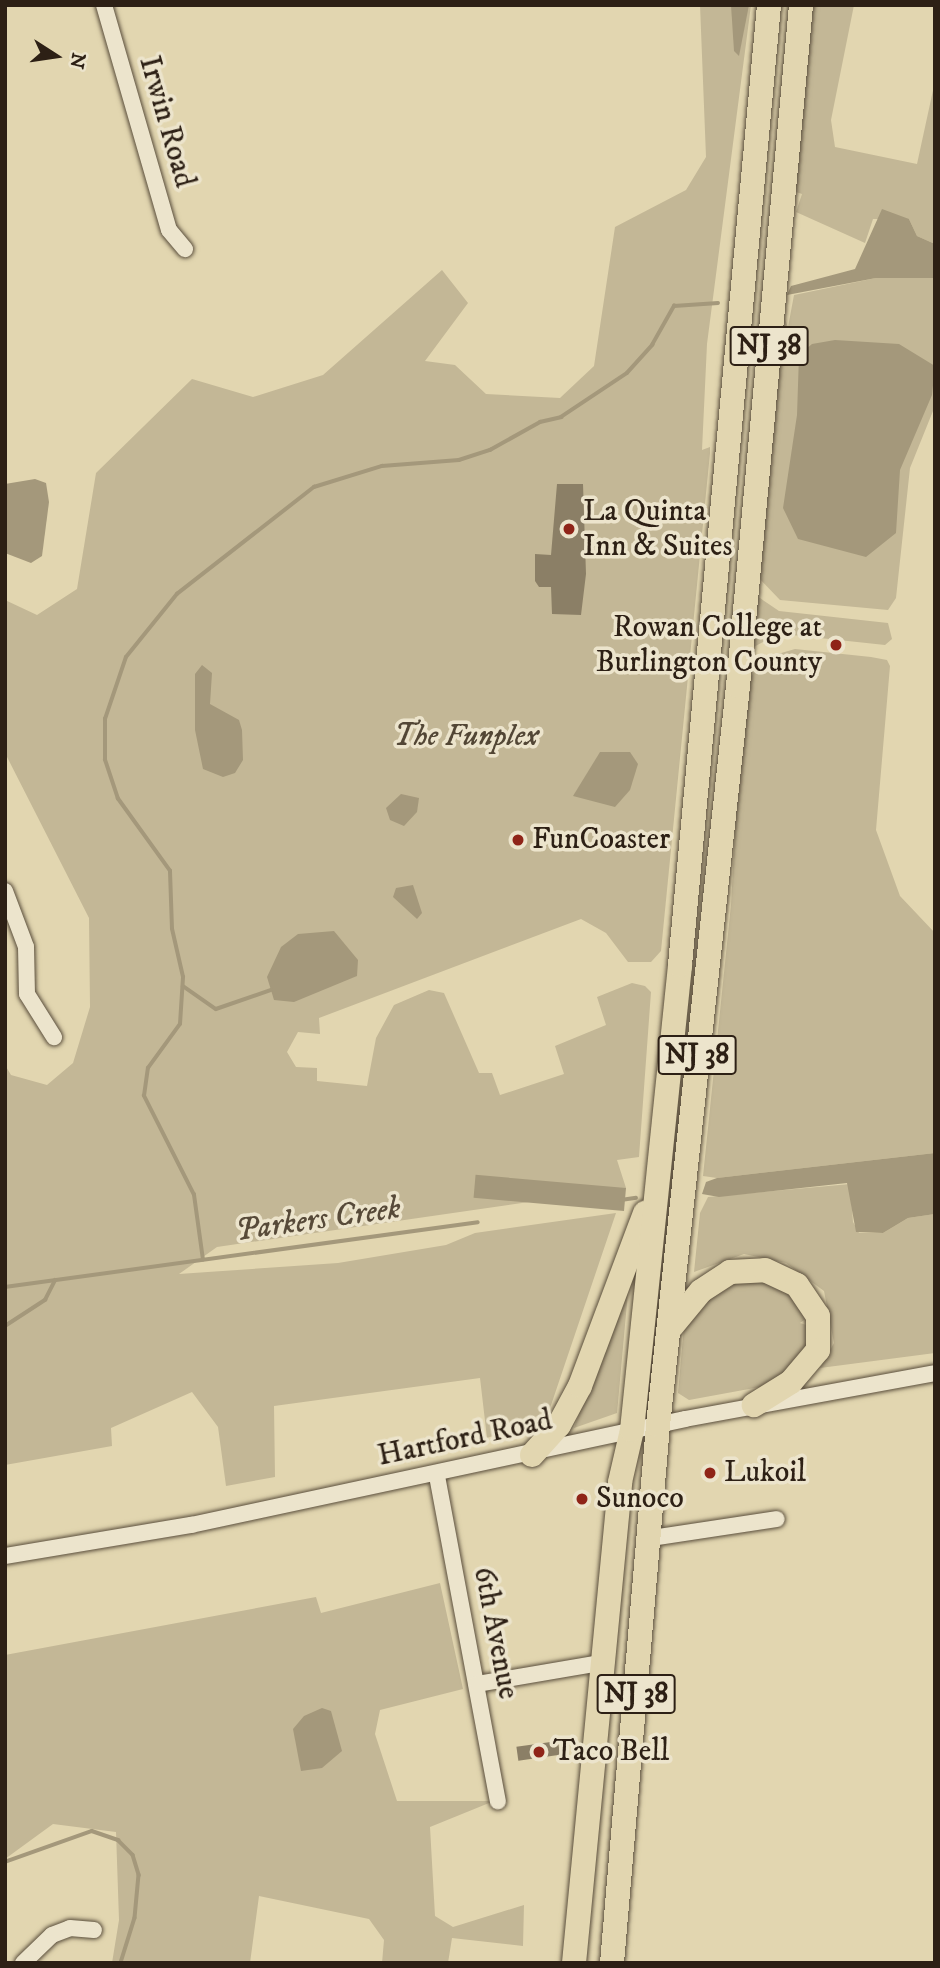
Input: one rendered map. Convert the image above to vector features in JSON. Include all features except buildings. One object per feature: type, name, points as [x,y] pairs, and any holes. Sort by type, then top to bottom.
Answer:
[{"type":"highway","name":"NJ 38","points":[[574,1963],[606,1662],[620,1482],[632,1430],[659,1177],[769,5]]},
{"type":"highway","name":"NJ 38","points":[[612,1963],[652,1538],[658,1425],[671,1327],[801,5]]},
{"type":"highway","points":[[531,1455],[559,1426],[580,1386],[659,1177]]},
{"type":"highway","points":[[671,1327],[701,1291],[730,1272],[765,1270],[797,1285],[818,1316],[818,1350],[791,1382],[754,1405]]},
{"type":"street","name":"Irwin Road","points":[[103,5],[169,230],[185,249]]},
{"type":"street","points":[[7,898],[26,947],[27,994],[54,1037]]},
{"type":"street","name":"Hartford Road","points":[[5,1556],[437,1476],[632,1430],[935,1373]]},
{"type":"street","name":"6th Avenue","points":[[437,1476],[498,1801]]},
{"type":"street","points":[[652,1538],[777,1519]]},
{"type":"street","points":[[477,1684],[606,1662]]},
{"type":"street","points":[[23,1963],[52,1935],[70,1928],[93,1930]]},
{"type":"green space","name":"The Funplex","points":[[700,5],[751,5],[707,344],[702,450],[710,447],[710,453],[661,951],[651,962],[628,962],[606,933],[581,919],[319,1018],[320,1034],[298,1032],[287,1052],[296,1067],[317,1068],[317,1081],[367,1086],[376,1038],[394,1005],[429,990],[444,993],[479,1073],[492,1073],[500,1095],[564,1074],[555,1046],[606,1025],[597,997],[632,983],[645,986],[651,992],[639,1157],[617,1160],[626,1188],[217,1247],[179,1274],[338,1263],[446,1245],[475,1233],[616,1213],[547,1417],[487,1438],[480,1378],[274,1406],[275,1477],[226,1486],[218,1427],[192,1392],[111,1428],[112,1446],[5,1465],[5,1065],[11,1075],[47,1085],[73,1063],[90,1007],[89,918],[5,753],[5,600],[37,615],[77,589],[96,473],[192,379],[253,397],[323,375],[442,270],[468,303],[425,361],[455,365],[486,394],[560,398],[594,366],[615,227],[686,190],[706,157]]},
{"type":"green space","points":[[810,5],[854,5],[831,120],[835,147],[917,164],[935,81],[935,244],[917,236],[909,219],[873,219],[865,243],[796,212],[802,194],[793,191]]},
{"type":"green space","points":[[876,278],[935,278],[935,406],[910,468],[896,598],[888,610],[780,600],[758,577],[779,304],[788,327],[794,295]]},
{"type":"green space","points":[[754,594],[779,611],[888,623],[892,639],[885,645],[792,635],[769,639],[748,650]]},
{"type":"green space","points":[[795,649],[871,657],[887,660],[890,666],[876,830],[900,896],[935,933],[935,1153],[717,1178],[703,1176],[731,905],[743,688],[764,658]]},
{"type":"green space","points":[[850,1184],[853,1222],[859,1233],[883,1233],[908,1218],[935,1214],[935,1353],[820,1368],[834,1343],[824,1291],[786,1263],[744,1254],[694,1272],[700,1213],[708,1197]]},
{"type":"green space","points":[[776,1280],[811,1315],[800,1323],[813,1327],[812,1349],[776,1384],[689,1400],[678,1393],[684,1326],[721,1285]]},
{"type":"green space","points":[[623,1288],[628,1292],[617,1413],[574,1428]]},
{"type":"green space","points":[[440,1583],[463,1689],[380,1710],[375,1734],[397,1801],[494,1801],[430,1827],[435,1916],[453,1927],[524,1905],[523,1946],[452,1938],[448,1963],[382,1963],[384,1940],[369,1919],[259,1896],[250,1963],[112,1963],[119,1920],[116,1832],[53,1824],[5,1859],[5,1655],[316,1597],[321,1613]]},
{"type":"shaded area","points":[[731,5],[749,5],[739,56],[734,51]]},
{"type":"shaded area","points":[[882,209],[909,219],[917,236],[935,244],[935,278],[876,278],[787,295],[791,286],[855,269]]},
{"type":"shaded area","points":[[835,340],[899,344],[935,366],[932,395],[900,470],[896,533],[866,557],[798,539],[783,508],[797,415],[799,355],[812,344]]},
{"type":"shaded area","points":[[35,479],[46,483],[49,502],[42,556],[31,563],[5,553],[5,484]]},
{"type":"shaded area","points":[[202,665],[212,673],[210,704],[239,720],[242,730],[243,760],[235,773],[223,777],[203,769],[195,730],[195,674]]},
{"type":"shaded area","points":[[600,752],[630,752],[638,764],[630,790],[615,807],[573,796]]},
{"type":"shaded area","points":[[401,794],[419,798],[417,812],[404,826],[390,820],[386,808]]},
{"type":"shaded area","points":[[413,885],[422,913],[417,919],[393,897],[396,888]]},
{"type":"shaded area","points":[[334,931],[358,960],[357,976],[294,1002],[274,1000],[267,977],[281,947],[298,934]]},
{"type":"shaded area","points":[[935,1153],[935,1214],[908,1218],[883,1233],[856,1232],[847,1183],[719,1197],[702,1194],[706,1182],[717,1178]]},
{"type":"shaded area","points":[[476,1175],[626,1188],[624,1211],[474,1198]]},
{"type":"shaded area","points":[[322,1708],[331,1711],[342,1751],[322,1768],[301,1771],[293,1729],[304,1716]]},
{"type":"waterway","points":[[203,1260],[194,1195],[144,1096],[148,1068],[180,1024],[183,977],[172,929],[170,871],[118,799],[105,760],[105,719],[126,657],[177,594],[314,487],[382,466],[459,460],[490,450],[540,422],[561,417],[627,373],[652,345],[674,306],[718,303]]},
{"type":"waterway","points":[[183,986],[216,1009],[271,990]]},
{"type":"waterway","name":"Parkers Creek","points":[[621,1200],[636,1198]]},
{"type":"waterway","name":"Parkers Creek","points":[[5,1287],[478,1222]]},
{"type":"waterway","points":[[5,1326],[45,1300],[55,1280]]},
{"type":"waterway","points":[[5,1862],[92,1831],[118,1840],[133,1855],[139,1875],[135,1918],[121,1963]]},
{"type":"place","name":"La Quinta Inn & Suites","points":[[569,529]]},
{"type":"place","name":"Rowan College at Burlington County","points":[[836,645]]},
{"type":"place","name":"FunCoaster","points":[[518,840]]},
{"type":"place","name":"Lukoil","points":[[710,1473]]},
{"type":"place","name":"Sunoco","points":[[582,1499]]},
{"type":"place","name":"Taco Bell","points":[[539,1752]]}]
